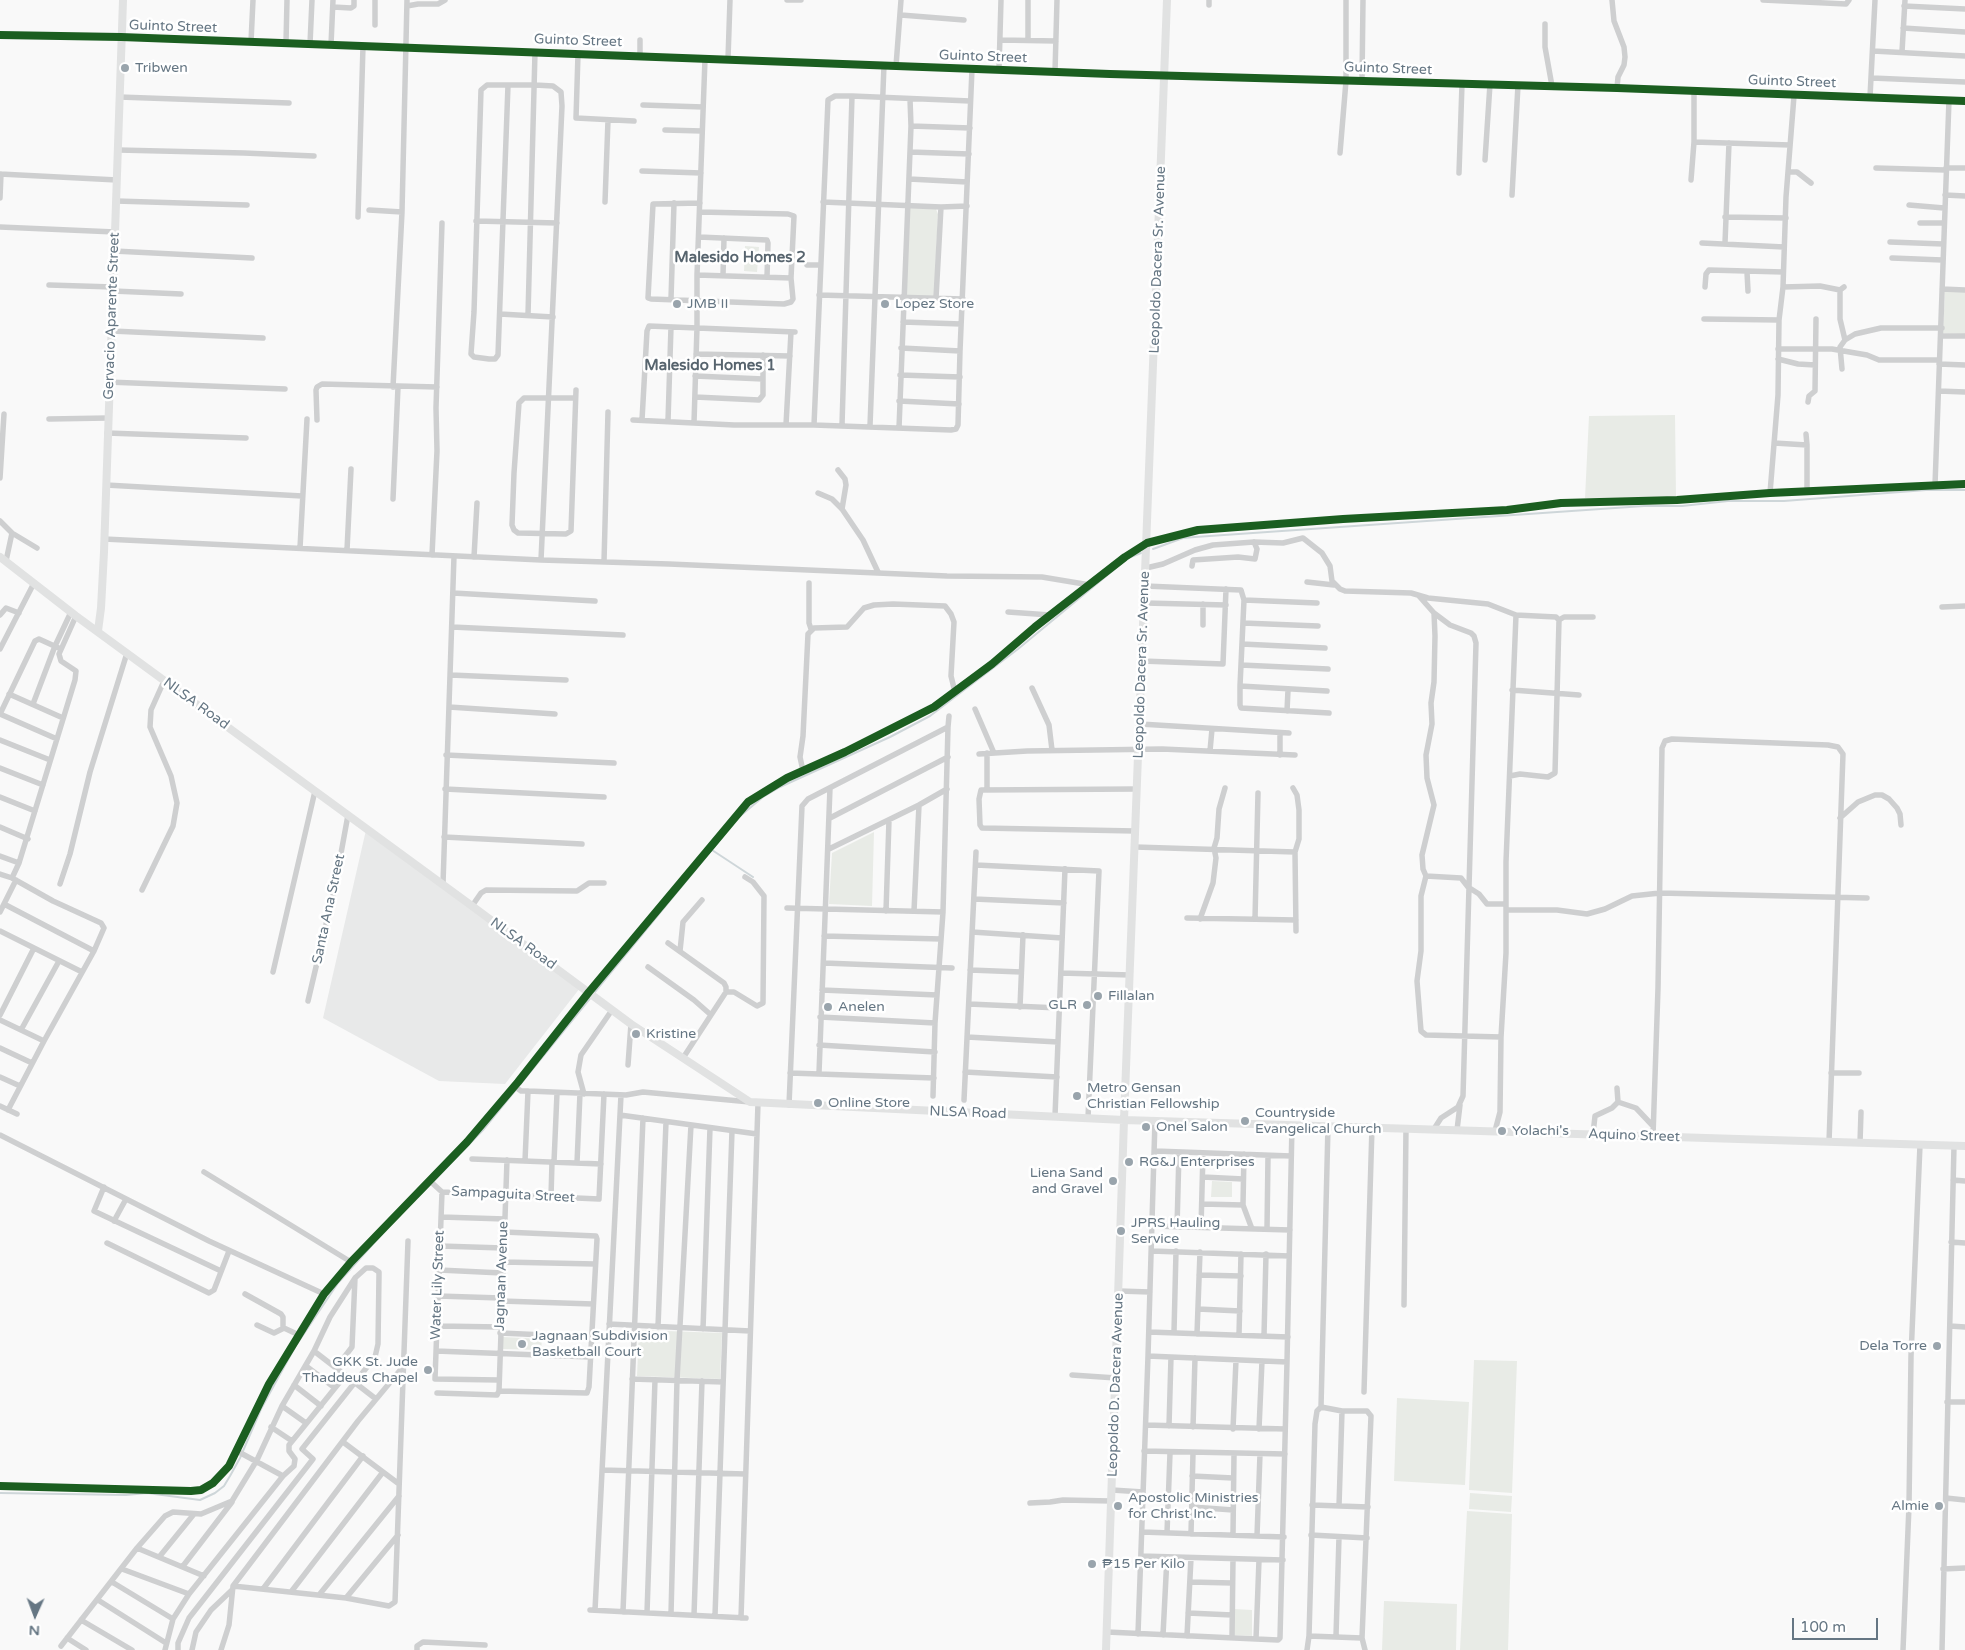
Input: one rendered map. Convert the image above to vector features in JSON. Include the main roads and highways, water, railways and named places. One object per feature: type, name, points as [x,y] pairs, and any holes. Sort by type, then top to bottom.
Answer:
[{"type":"main road","name":"Gervacio Aparente Street","points":[[98,631],[104,539],[108,382],[112,331],[123,0]]},
{"type":"main road","name":"Leopoldo Dacera Sr. Avenue","points":[[1124,1120],[1167,0]]},
{"type":"main road","name":"NLSA Road","points":[[3,559],[164,681],[443,884],[631,1024],[754,1103],[1124,1120]]},
{"type":"main road","name":"Aquino Street","points":[[1124,1120],[1965,1146]]},
{"type":"main road","name":"Leopoldo D. Dacera Avenue","points":[[1106,1650],[1124,1120]]},
{"type":"waterway","points":[[1153,549],[1183,538],[1195,537],[1644,506],[1682,506],[1728,501],[1784,501],[1926,490],[1965,490]]},
{"type":"waterway","points":[[739,817],[763,797],[780,787],[890,737],[930,716],[1018,649],[1128,558],[1141,553]]},
{"type":"waterway","points":[[594,993],[723,836]]},
{"type":"waterway","points":[[712,850],[753,877]]},
{"type":"waterway","points":[[418,1197],[483,1130],[592,996]]},
{"type":"waterway","points":[[0,1493],[126,1495],[147,1493],[200,1500],[215,1493],[224,1486],[240,1458],[261,1409],[295,1347],[338,1283],[382,1234]]},
{"type":"place","name":"Tribwen","points":[[125,68]]},
{"type":"place","name":"JMB II","points":[[677,304]]},
{"type":"place","name":"Lopez Store","points":[[885,304]]},
{"type":"place","name":"Fillalan","points":[[1098,996]]},
{"type":"place","name":"GLR","points":[[1087,1005]]},
{"type":"place","name":"Anelen","points":[[828,1007]]},
{"type":"place","name":"Kristine","points":[[636,1034]]},
{"type":"place","name":"Metro Gensan Christian Fellowship","points":[[1077,1096]]},
{"type":"place","name":"Online Store","points":[[818,1103]]},
{"type":"place","name":"Countryside Evangelical Church","points":[[1245,1121]]},
{"type":"place","name":"Onel Salon","points":[[1146,1127]]},
{"type":"place","name":"Yolachi's","points":[[1502,1131]]},
{"type":"place","name":"RG&J Enterprises","points":[[1129,1162]]},
{"type":"place","name":"Liena Sand and Gravel","points":[[1113,1181]]},
{"type":"place","name":"JPRS Hauling Service","points":[[1121,1231]]},
{"type":"place","name":"Jagnaan Subdivision Basketball Court","points":[[522,1344]]},
{"type":"place","name":"Dela Torre","points":[[1937,1346]]},
{"type":"place","name":"GKK St. Jude Thaddeus Chapel","points":[[428,1370]]},
{"type":"place","name":"Apostolic Ministries for Christ Inc.","points":[[1118,1506]]},
{"type":"place","name":"Almie","points":[[1939,1506]]},
{"type":"place","name":"₱15 Per Kilo","points":[[1092,1564]]},
{"type":"district","name":"Malesido Homes 2","points":[[740,258]]},
{"type":"district","name":"Malesido Homes 1","points":[[710,366]]}]
